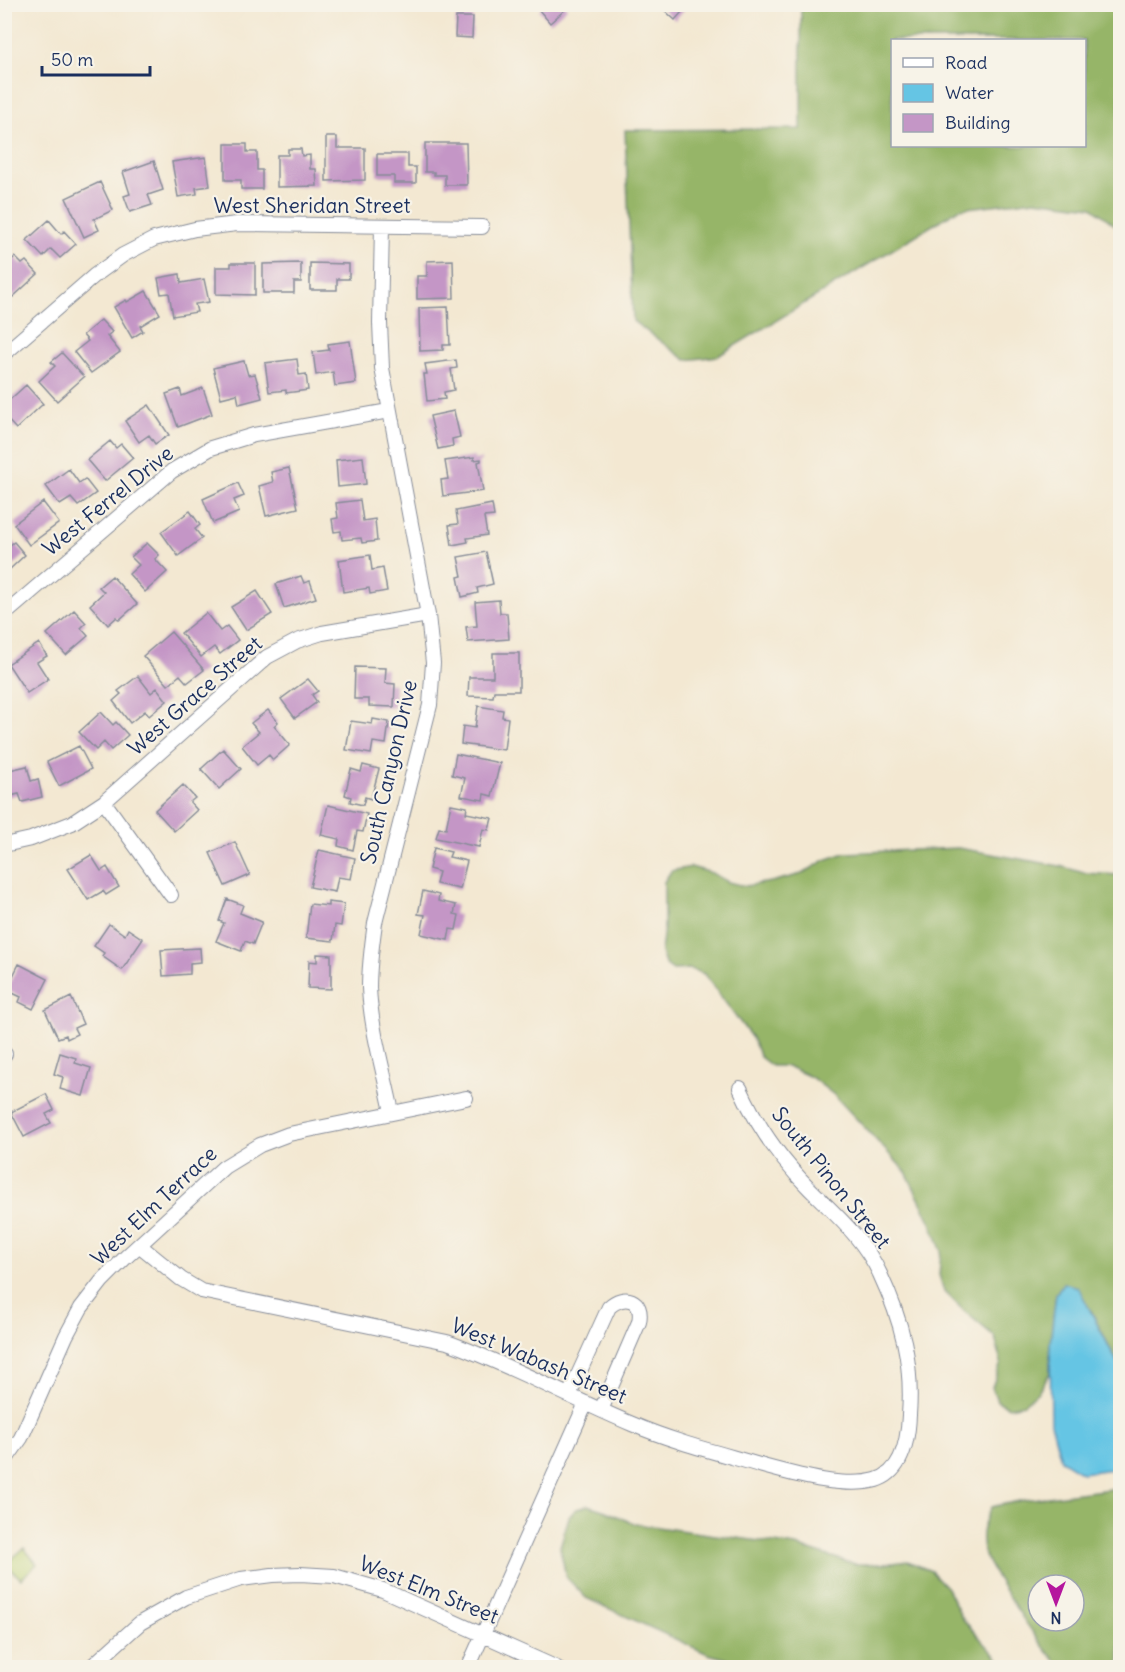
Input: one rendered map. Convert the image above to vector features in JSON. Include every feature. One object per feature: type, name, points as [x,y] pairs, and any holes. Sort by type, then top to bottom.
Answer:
[{"type":"street","name":"West Sheridan Street","points":[[4,354],[94,276],[123,255],[154,239],[195,229],[237,224],[482,227]]},
{"type":"street","name":"South Canyon Drive","points":[[382,226],[380,323],[382,368],[428,615],[433,663],[430,705],[375,923],[371,952],[369,989],[373,1021],[392,1112]]},
{"type":"street","name":"West Ferrel Drive","points":[[4,615],[172,471],[211,448],[254,435],[390,411]]},
{"type":"street","name":"West Grace Street","points":[[4,845],[31,839],[72,823],[104,802],[267,657],[297,641],[322,633],[428,615]]},
{"type":"street","points":[[104,802],[171,895]]},
{"type":"street","name":"South Pinon Street","points":[[740,1089],[754,1119],[772,1144],[809,1188],[842,1219],[860,1240],[879,1272],[900,1321],[910,1386],[909,1413],[908,1433],[903,1454],[894,1469]]},
{"type":"street","name":"West Elm Terrace","points":[[4,1462],[21,1438],[66,1336],[81,1308],[102,1281],[224,1167],[260,1145],[289,1134],[466,1098]]},
{"type":"street","name":"West Wabash Street","points":[[139,1245],[181,1279],[201,1291],[447,1342],[477,1353],[633,1425],[680,1442],[816,1479],[864,1482],[877,1480],[894,1469]]},
{"type":"street","points":[[569,1395],[609,1307],[614,1302],[623,1299],[631,1301],[638,1305],[641,1312],[639,1322],[602,1410]]},
{"type":"street","points":[[468,1668],[586,1403]]},
{"type":"street","name":"West Elm Street","points":[[90,1668],[140,1623],[177,1602],[212,1587],[241,1579],[272,1575],[334,1576],[383,1590],[557,1668]]},
{"type":"green space","points":[[801,5],[1120,5],[1120,229],[1092,207],[1035,200],[959,209],[718,356],[686,360],[633,321],[625,130],[801,129]]},
{"type":"green space","points":[[958,848],[1060,866],[1084,873],[1120,875],[1120,1368],[1092,1312],[1064,1283],[1056,1294],[1050,1344],[1050,1373],[1039,1391],[1024,1404],[1009,1407],[997,1401],[992,1387],[1001,1363],[995,1337],[944,1291],[939,1275],[941,1250],[932,1225],[906,1172],[834,1095],[811,1077],[787,1066],[772,1066],[760,1057],[752,1038],[704,974],[690,969],[673,970],[665,964],[661,952],[664,927],[664,882],[671,871],[691,867],[712,873],[728,882],[745,886],[802,874],[825,860],[845,853]]},
{"type":"green space","points":[[1120,1485],[1120,1667],[1065,1668],[1047,1651],[1034,1633],[1086,1633],[1086,1573],[1026,1573],[1026,1622],[990,1566],[985,1556],[982,1537],[991,1507],[1024,1500],[1111,1489]]},
{"type":"green space","points":[[588,1505],[635,1524],[796,1546],[855,1564],[908,1561],[931,1571],[947,1588],[962,1618],[1006,1667],[762,1668],[708,1654],[586,1598],[566,1577],[560,1547],[569,1517],[575,1510]]},
{"type":"green space","points":[[24,1548],[37,1564],[21,1579],[6,1564]]},
{"type":"water","points":[[1063,1283],[1078,1287],[1120,1368],[1120,1468],[1082,1473],[1061,1460],[1051,1423],[1050,1344],[1056,1294]]},
{"type":"building","points":[[545,4],[564,4],[567,8],[550,23],[539,10]]},
{"type":"building","points":[[661,4],[689,4],[675,20],[660,6]]},
{"type":"building","points":[[456,17],[473,17],[472,38],[455,37]]},
{"type":"building","points":[[326,137],[337,137],[337,148],[365,148],[365,180],[326,181]]},
{"type":"building","points":[[425,143],[466,143],[467,185],[445,185],[445,175],[425,172]]},
{"type":"building","points":[[225,144],[247,144],[247,152],[257,152],[257,170],[262,170],[262,189],[241,189],[241,180],[225,180]]},
{"type":"building","points":[[288,149],[301,149],[302,156],[310,155],[310,169],[316,169],[317,186],[277,187],[277,155],[288,155]]},
{"type":"building","points":[[377,154],[408,154],[408,167],[416,167],[416,183],[394,183],[394,176],[377,176]]},
{"type":"building","points":[[206,157],[210,186],[196,188],[197,194],[178,197],[172,162]]},
{"type":"building","points":[[154,161],[163,190],[148,195],[152,205],[130,212],[124,196],[130,194],[123,172]]},
{"type":"building","points":[[100,182],[113,210],[94,219],[99,230],[84,237],[66,198]]},
{"type":"building","points":[[49,220],[61,234],[64,231],[76,244],[60,258],[51,249],[43,257],[27,240]]},
{"type":"building","points":[[15,257],[22,264],[26,261],[38,274],[13,297],[4,289],[4,266]]},
{"type":"building","points":[[453,260],[454,298],[417,299],[417,276],[427,276],[427,261]]},
{"type":"building","points":[[231,263],[255,263],[255,295],[216,294],[216,267],[231,267]]},
{"type":"building","points":[[301,263],[301,282],[294,282],[294,293],[263,293],[263,264]]},
{"type":"building","points":[[310,263],[349,264],[349,279],[337,279],[337,290],[310,290]]},
{"type":"building","points":[[180,274],[181,283],[204,279],[209,302],[195,304],[197,312],[173,316],[169,293],[161,294],[158,278]]},
{"type":"building","points":[[146,291],[160,314],[140,326],[143,331],[132,338],[114,307]]},
{"type":"building","points":[[448,307],[450,345],[443,345],[443,350],[420,351],[419,308]]},
{"type":"building","points":[[101,320],[112,332],[107,336],[120,352],[91,373],[74,352],[88,341],[83,335]]},
{"type":"building","points":[[350,341],[356,383],[335,386],[333,372],[316,375],[313,352],[329,350],[328,344]]},
{"type":"building","points":[[62,353],[84,377],[57,401],[39,381],[55,366],[51,362]]},
{"type":"building","points":[[297,359],[299,375],[306,374],[308,390],[286,393],[286,390],[269,392],[265,363]]},
{"type":"building","points":[[456,360],[457,368],[451,369],[454,390],[444,392],[445,399],[427,401],[425,364]]},
{"type":"building","points":[[244,361],[248,375],[255,374],[262,398],[239,404],[237,394],[221,398],[213,368]]},
{"type":"building","points":[[26,385],[43,404],[16,429],[4,416],[4,405]]},
{"type":"building","points":[[203,388],[212,414],[178,427],[166,394],[180,389],[182,396]]},
{"type":"building","points":[[149,405],[169,435],[155,444],[149,435],[139,442],[125,421]]},
{"type":"building","points":[[454,411],[460,437],[452,439],[453,446],[438,449],[430,416]]},
{"type":"building","points":[[110,441],[116,448],[121,444],[133,458],[105,481],[87,460]]},
{"type":"building","points":[[363,457],[366,484],[338,487],[336,460]]},
{"type":"building","points":[[474,457],[474,460],[481,459],[478,462],[483,491],[443,496],[441,480],[448,479],[445,461]]},
{"type":"building","points":[[289,468],[298,508],[266,516],[259,486],[273,482],[271,472]]},
{"type":"building","points":[[69,469],[79,483],[85,479],[96,493],[78,506],[71,498],[60,505],[46,486]]},
{"type":"building","points":[[238,483],[244,496],[234,500],[239,512],[213,523],[203,499]]},
{"type":"building","points":[[360,500],[363,521],[375,519],[377,541],[362,543],[361,538],[342,540],[341,531],[334,532],[332,519],[338,518],[336,503]]},
{"type":"building","points":[[43,502],[59,523],[29,545],[14,524]]},
{"type":"building","points":[[492,504],[494,516],[484,517],[487,535],[467,538],[468,542],[452,545],[449,525],[458,524],[456,511]]},
{"type":"building","points":[[190,511],[200,525],[195,529],[202,538],[178,556],[161,532]]},
{"type":"building","points":[[4,539],[10,545],[14,542],[25,555],[9,570],[4,565]]},
{"type":"building","points":[[147,543],[159,555],[155,559],[167,572],[145,592],[129,574],[139,565],[131,557]]},
{"type":"building","points":[[486,552],[493,584],[477,588],[478,593],[462,597],[458,577],[462,576],[458,557]]},
{"type":"building","points":[[370,555],[372,570],[383,568],[387,591],[370,594],[369,588],[343,592],[339,560]]},
{"type":"building","points":[[112,576],[137,604],[119,620],[117,617],[108,625],[90,605],[104,592],[99,587]]},
{"type":"building","points":[[301,576],[304,583],[310,581],[316,598],[284,608],[276,584]]},
{"type":"building","points":[[257,591],[272,614],[246,630],[231,607]]},
{"type":"building","points":[[499,600],[500,613],[507,613],[509,639],[468,642],[466,627],[477,626],[475,602]]},
{"type":"building","points":[[74,610],[86,623],[81,628],[88,636],[66,655],[47,634]]},
{"type":"building","points":[[206,613],[220,631],[227,626],[238,640],[220,654],[214,647],[201,657],[181,633]]},
{"type":"building","points":[[171,632],[204,670],[187,683],[180,675],[168,685],[143,656]]},
{"type":"building","points":[[39,643],[47,656],[37,662],[48,679],[27,693],[8,664]]},
{"type":"building","points":[[493,653],[519,653],[519,691],[494,691],[493,697],[468,696],[469,677],[493,677]]},
{"type":"building","points":[[355,667],[386,668],[385,683],[395,684],[394,707],[369,706],[369,699],[354,699]]},
{"type":"building","points":[[138,676],[151,693],[157,688],[167,701],[149,716],[145,711],[130,723],[113,701],[121,694],[118,691]]},
{"type":"building","points":[[308,679],[318,691],[312,695],[317,702],[295,718],[281,699]]},
{"type":"building","points":[[478,706],[503,710],[502,717],[508,718],[504,750],[461,744],[463,726],[475,728]]},
{"type":"building","points":[[268,710],[278,722],[274,726],[290,745],[273,760],[269,755],[257,765],[242,746],[259,732],[251,723]]},
{"type":"building","points":[[101,712],[113,725],[116,722],[128,735],[111,750],[104,742],[96,750],[79,732]]},
{"type":"building","points":[[373,719],[389,722],[386,744],[373,742],[371,754],[346,750],[351,721],[372,724]]},
{"type":"building","points":[[79,746],[91,769],[59,786],[47,762]]},
{"type":"building","points":[[223,749],[241,769],[219,789],[201,769]]},
{"type":"building","points":[[456,754],[500,763],[492,796],[484,794],[483,800],[461,796],[465,778],[452,775]]},
{"type":"building","points":[[363,765],[379,769],[371,799],[365,797],[363,805],[350,802],[351,797],[345,795],[351,769],[361,772]]},
{"type":"building","points":[[27,766],[31,781],[38,779],[42,797],[22,802],[19,794],[6,797],[5,771]]},
{"type":"building","points":[[183,785],[195,798],[190,802],[197,810],[174,831],[155,810]]},
{"type":"building","points":[[451,804],[467,807],[466,813],[492,818],[489,830],[483,829],[479,847],[436,838],[439,828],[446,829]]},
{"type":"building","points":[[328,805],[367,814],[363,832],[357,831],[353,850],[338,846],[339,839],[321,835]]},
{"type":"building","points":[[235,842],[250,875],[225,886],[210,853]]},
{"type":"building","points":[[434,848],[451,852],[449,857],[467,861],[460,889],[436,884],[439,872],[429,869]]},
{"type":"building","points":[[319,850],[355,858],[351,879],[338,877],[335,892],[310,887]]},
{"type":"building","points":[[91,855],[101,871],[107,867],[119,887],[106,895],[103,891],[88,900],[68,869]]},
{"type":"building","points":[[423,891],[439,895],[438,901],[456,905],[454,914],[459,915],[456,930],[450,929],[448,940],[421,934],[425,915],[418,914]]},
{"type":"building","points":[[227,899],[243,905],[240,913],[262,922],[253,944],[245,941],[241,951],[216,941],[224,923],[219,921]]},
{"type":"building","points":[[328,902],[344,904],[341,926],[335,925],[333,941],[306,938],[310,904],[328,906]]},
{"type":"building","points":[[109,924],[125,935],[128,929],[143,939],[122,970],[102,956],[104,953],[94,946]]},
{"type":"building","points":[[200,948],[201,962],[190,963],[190,974],[163,976],[161,950]]},
{"type":"building","points":[[317,954],[331,955],[331,989],[308,988],[309,961],[317,962]]},
{"type":"building","points":[[19,964],[48,979],[33,1009],[19,1002],[21,997],[6,990]]},
{"type":"building","points":[[71,997],[83,1024],[74,1028],[77,1034],[67,1039],[66,1035],[58,1038],[45,1010]]},
{"type":"building","points":[[60,1053],[76,1058],[75,1063],[91,1068],[83,1096],[60,1089],[63,1077],[54,1074]]},
{"type":"building","points":[[46,1094],[54,1110],[46,1114],[51,1123],[24,1137],[11,1112]]}]
